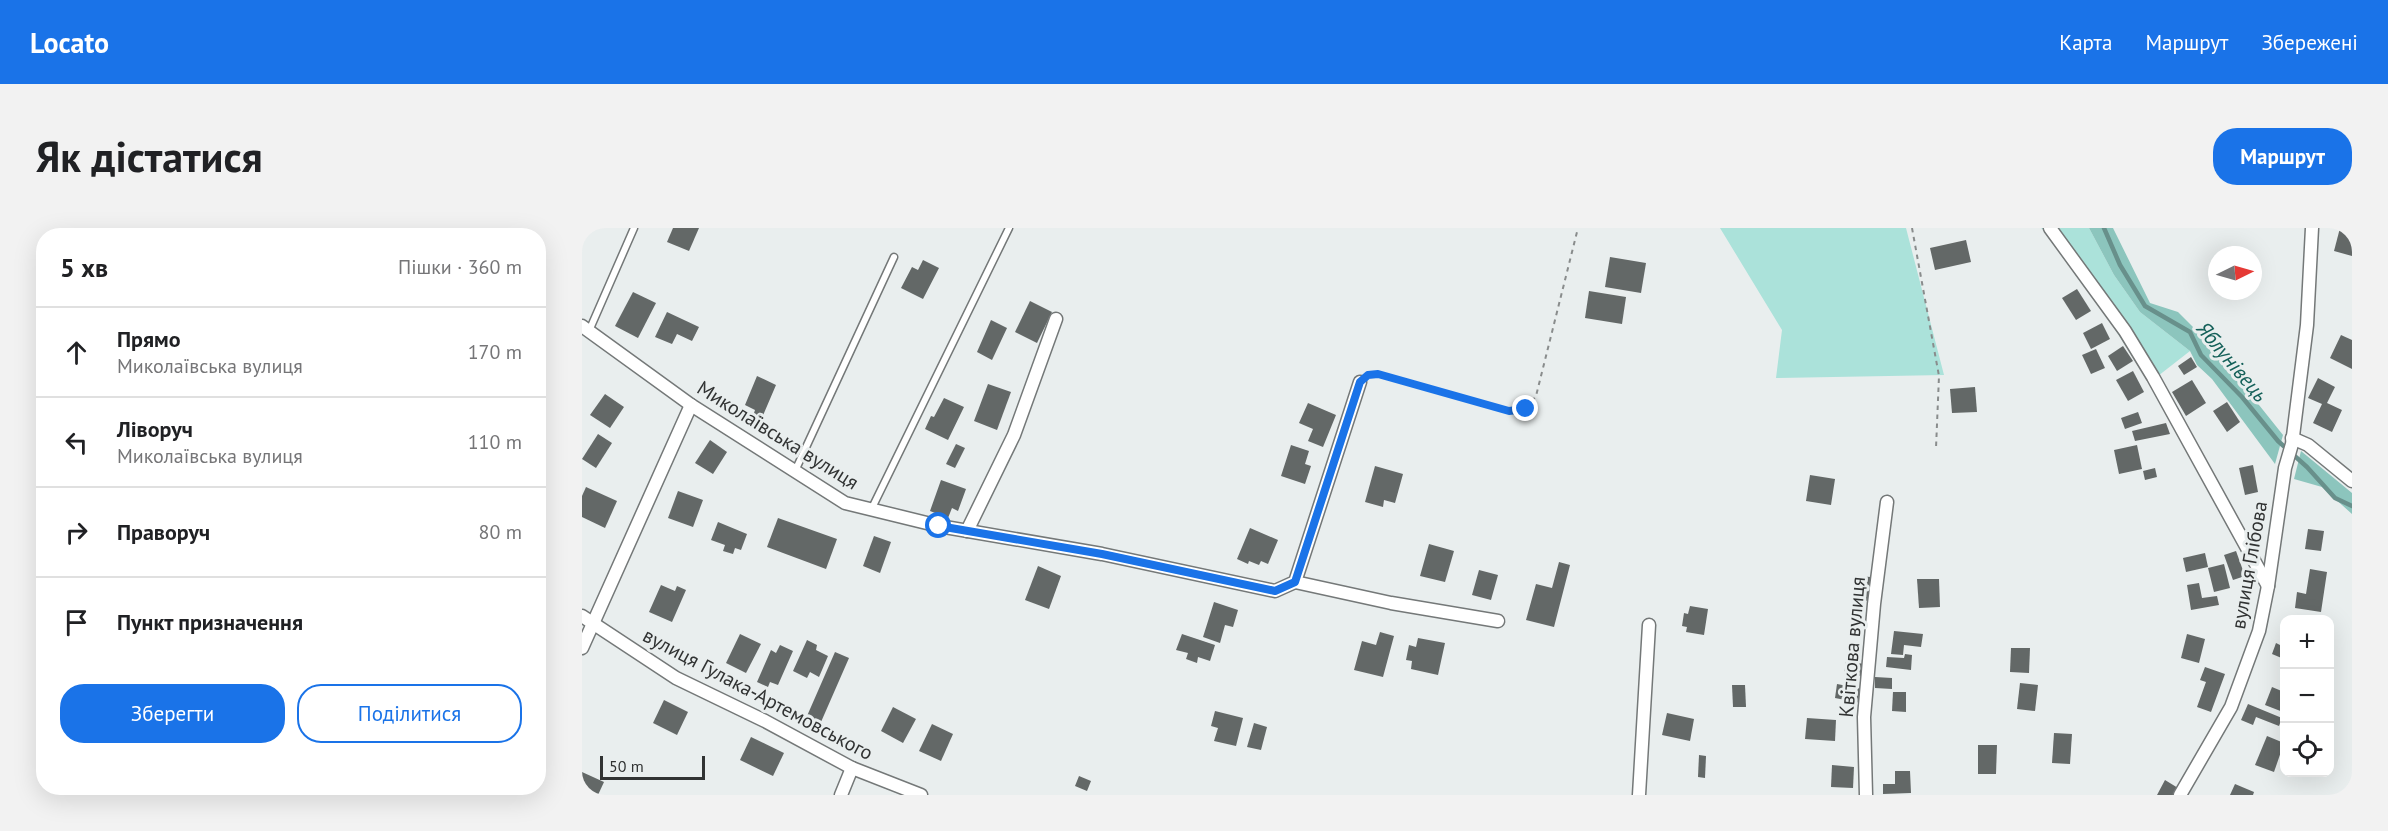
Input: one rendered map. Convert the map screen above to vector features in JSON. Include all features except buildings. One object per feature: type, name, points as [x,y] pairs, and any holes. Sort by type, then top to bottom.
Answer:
[{"type":"street","points":[[2050,228],[2125,331],[2153,377],[2268,586]]},
{"type":"street","points":[[2312,228],[2307,325],[2292,441],[2308,445],[2352,481]]},
{"type":"street","points":[[967,531],[1014,435],[1056,319]]},
{"type":"street","name":"Миколаївська вулиця","points":[[585,328],[691,405],[845,503],[967,531],[1102,554],[1275,591],[1295,582]]},
{"type":"street","points":[[1360,382],[1295,582],[1391,603],[1498,621]]},
{"type":"street","points":[[582,648],[587,620],[691,405]]},
{"type":"street","name":"вулиця Глібова","points":[[2180,795],[2230,707],[2259,632],[2285,468],[2292,441]]},
{"type":"street","name":"Квіткова вулиця","points":[[1866,795],[1864,717],[1874,604],[1887,502]]},
{"type":"street","name":"вулиця Гулака-Артемовського","points":[[587,620],[676,678],[765,721],[852,768],[921,795]]},
{"type":"street","points":[[1639,795],[1649,625]]},
{"type":"street","points":[[841,795],[852,768]]},
{"type":"lane","points":[[585,328],[634,228]]},
{"type":"lane","points":[[870,510],[1009,228]]},
{"type":"lane","points":[[795,471],[894,256]]},
{"type":"path","points":[[1360,382],[1368,375],[1378,374],[1509,411],[1526,409],[1536,396],[1578,228]]},
{"type":"path","points":[[1912,228],[1939,376],[1936,448]]},
{"type":"green space","points":[[1720,228],[1906,228],[1944,375],[1776,378],[1782,330]]},
{"type":"green space","points":[[2041,228],[2089,228],[2114,275],[2140,312],[2190,351],[2149,383],[2106,315],[2050,235]]},
{"type":"green space","points":[[2089,228],[2113,228],[2150,303],[2178,312],[2211,345],[2283,435],[2275,464],[2212,379],[2197,365],[2190,351],[2140,312],[2114,275]]},
{"type":"green space","points":[[2301,451],[2352,493],[2352,514],[2322,487],[2294,479]]},
{"type":"waterway","name":"Яблунівець","points":[[2104,228],[2120,265],[2145,306],[2190,332],[2201,355],[2242,397],[2278,441],[2307,467],[2335,498],[2352,506]]},
{"type":"route","points":[[939,526],[1102,554],[1275,591],[1295,582],[1360,382],[1368,375],[1378,374],[1509,411],[1526,409]]}]
